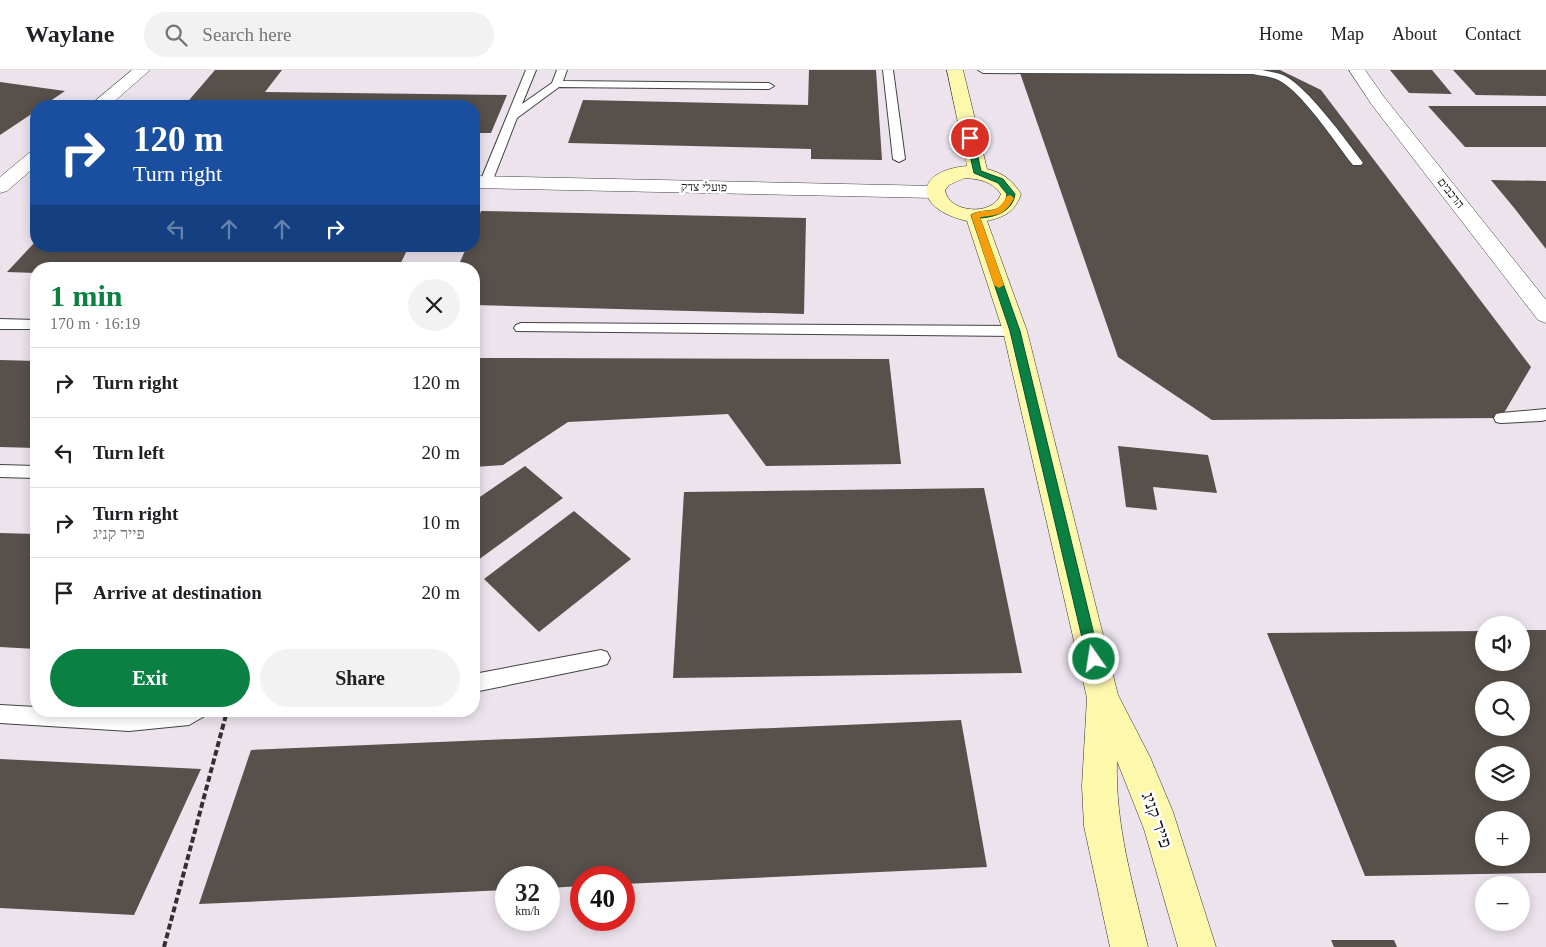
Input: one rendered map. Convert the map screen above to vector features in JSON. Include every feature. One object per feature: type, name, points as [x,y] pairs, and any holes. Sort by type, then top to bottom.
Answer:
[{"type":"street","points":[[105,100],[142,70]]},
{"type":"street","points":[[955,70],[978,173]]},
{"type":"street","name":"הרכבים","points":[[1357,70],[1378,101],[1546,315]]},
{"type":"street","points":[[0,187],[30,165]]},
{"type":"street","points":[[965,172],[978,173],[1001,181],[1011,194],[1010,201],[1005,208],[988,215],[975,215],[950,209],[938,199],[935,192],[936,184],[942,178],[965,172]]},
{"type":"street","name":"פועלי צדק","points":[[480,182],[935,192]]},
{"type":"street","name":"פייר קניג","points":[[975,215],[1015,331],[1103,698],[1123,737],[1155,811],[1197,947]]},
{"type":"street","name":"פייר קניג","points":[[1103,698],[1099,770],[1102,826],[1129,947]]},
{"type":"lane","points":[[480,182],[512,118],[531,70]]},
{"type":"lane","points":[[512,118],[557,84],[562,70]]},
{"type":"lane","points":[[888,70],[899,159]]},
{"type":"lane","points":[[983,70],[1253,71],[1280,77],[1306,99],[1357,162]]},
{"type":"lane","points":[[557,84],[769,86]]},
{"type":"lane","points":[[0,324],[30,324]]},
{"type":"lane","points":[[521,328],[1015,331]]},
{"type":"lane","points":[[1501,418],[1546,414]]},
{"type":"lane","points":[[0,471],[30,472]]},
{"type":"lane","points":[[480,681],[601,658]]},
{"type":"lane","points":[[0,714],[30,716]]},
{"type":"lane","points":[[48,717],[129,722],[179,717]]},
{"type":"path","points":[[164,947],[225,717]]},
{"type":"shaded area","points":[[0,70],[1546,70],[1546,947],[0,947]]},
{"type":"building","points":[[215,70],[282,70],[265,92],[507,95],[491,133],[480,133],[480,100],[189,100]]},
{"type":"building","points":[[809,70],[876,70],[882,160],[811,159],[811,149],[568,143],[583,100],[808,105]]},
{"type":"building","points":[[1019,70],[1280,70],[1321,90],[1531,367],[1501,418],[1212,420],[1118,357]]},
{"type":"building","points":[[1390,70],[1432,70],[1452,94],[1409,93]]},
{"type":"building","points":[[1453,70],[1546,70],[1546,96],[1476,95]]},
{"type":"building","points":[[0,82],[65,91],[52,100],[30,100],[30,115],[0,135]]},
{"type":"building","points":[[1428,106],[1546,106],[1546,147],[1465,147]]},
{"type":"building","points":[[1491,180],[1546,181],[1546,249],[1515,209]]},
{"type":"building","points":[[481,211],[806,218],[804,314],[480,305],[480,262],[460,262],[464,252],[480,252]]},
{"type":"building","points":[[30,247],[30,252],[406,252],[401,262],[30,262],[30,273],[7,272]]},
{"type":"building","points":[[480,358],[889,359],[901,464],[766,466],[728,414],[568,422],[503,465],[480,467]]},
{"type":"building","points":[[0,360],[30,361],[30,448],[0,447]]},
{"type":"building","points":[[1118,446],[1208,455],[1217,493],[1153,487],[1157,510],[1126,507]]},
{"type":"building","points":[[525,466],[563,498],[480,559],[480,497]]},
{"type":"building","points":[[984,488],[1022,673],[673,678],[684,492]]},
{"type":"building","points":[[574,511],[631,559],[539,632],[484,579]]},
{"type":"building","points":[[0,533],[30,534],[30,649],[0,647]]},
{"type":"building","points":[[1530,630],[1546,630],[1546,873],[1365,876],[1267,633],[1475,631],[1475,671],[1530,671]]},
{"type":"building","points":[[961,720],[987,867],[635,883],[635,866],[570,866],[570,887],[560,887],[560,866],[495,866],[495,891],[199,904],[251,750]]},
{"type":"building","points":[[0,759],[201,769],[134,915],[0,908]]},
{"type":"building","points":[[1331,940],[1394,940],[1397,947],[1334,947]]},
{"type":"slow traffic","points":[[999,285],[975,215],[988,215],[1005,208],[1010,198]]},
{"type":"route","points":[[970,138],[978,173],[1001,181],[1011,194],[1010,201],[1005,208],[988,215],[975,215],[1015,331],[1094,659]]}]
